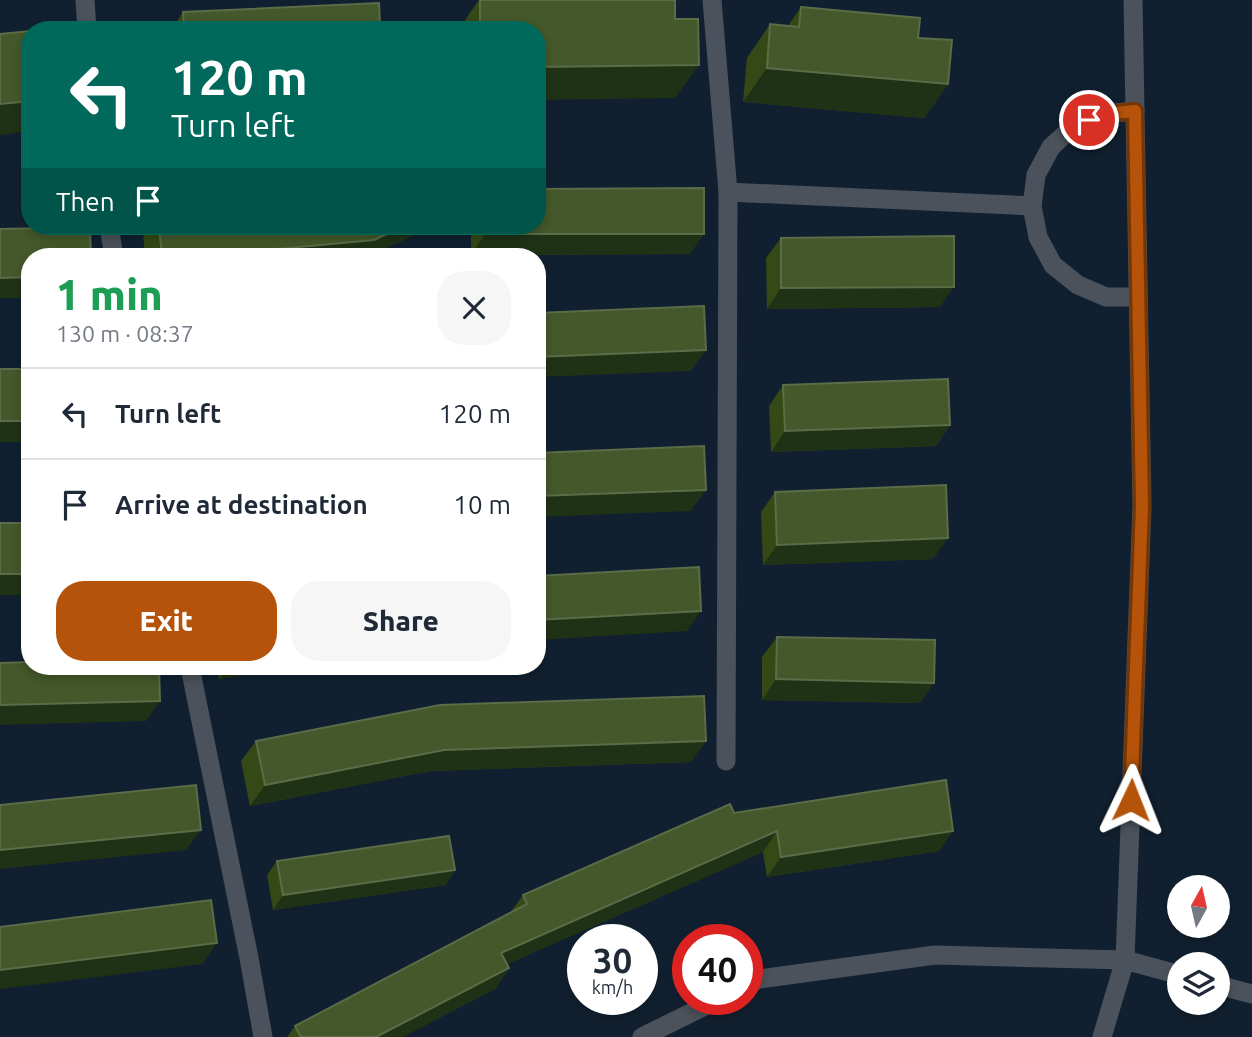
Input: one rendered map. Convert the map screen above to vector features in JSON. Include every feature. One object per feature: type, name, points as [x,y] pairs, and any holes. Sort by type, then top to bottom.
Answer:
[{"type":"street","points":[[85,0],[86,21]]},
{"type":"street","points":[[712,0],[728,192],[726,761]]},
{"type":"street","points":[[1102,1037],[1125,960],[1142,506],[1133,0]]},
{"type":"street","points":[[1135,111],[1104,114],[1074,126],[1051,147],[1036,175],[1032,206],[1038,237],[1053,265],[1077,285],[1107,297],[1138,297]]},
{"type":"street","points":[[728,192],[1032,206]]},
{"type":"street","points":[[192,675],[263,1037]]},
{"type":"street","points":[[763,979],[935,954],[1125,960],[1167,971]]},
{"type":"street","points":[[1230,988],[1252,994]]},
{"type":"street","points":[[642,1037],[687,1015]]},
{"type":"building","points":[[480,0],[675,0],[675,19],[698,19],[699,65],[546,67],[546,21],[480,21]]},
{"type":"building","points":[[379,3],[380,21],[184,21],[183,12]]},
{"type":"building","points":[[801,7],[920,18],[918,38],[952,40],[948,84],[767,68],[770,24],[799,27]]},
{"type":"building","points":[[21,32],[21,102],[0,104],[0,34]]},
{"type":"building","points":[[704,188],[704,234],[546,234],[546,189]]},
{"type":"building","points":[[0,229],[21,229],[21,235],[90,235],[91,248],[21,248],[21,277],[0,278]]},
{"type":"building","points":[[160,235],[385,235],[374,240],[289,248],[161,248]]},
{"type":"building","points":[[954,236],[954,287],[781,288],[781,238]]},
{"type":"building","points":[[704,306],[706,350],[546,357],[546,313]]},
{"type":"building","points":[[0,369],[21,369],[21,421],[0,421]]},
{"type":"building","points":[[948,379],[950,425],[785,431],[783,385]]},
{"type":"building","points":[[704,446],[706,490],[546,496],[546,453]]},
{"type":"building","points":[[946,485],[948,538],[777,545],[775,492]]},
{"type":"building","points":[[0,523],[21,523],[21,574],[0,574]]},
{"type":"building","points":[[699,567],[701,611],[546,620],[546,576]]},
{"type":"building","points":[[777,637],[935,640],[934,683],[776,679]]},
{"type":"building","points":[[21,662],[21,675],[159,675],[160,701],[0,705],[0,663]]},
{"type":"building","points":[[704,696],[706,741],[444,750],[265,785],[256,741],[440,705]]},
{"type":"building","points":[[946,780],[953,831],[781,857],[777,831],[501,953],[509,968],[376,1037],[301,1037],[295,1026],[527,904],[523,895],[730,804],[734,813]]},
{"type":"building","points":[[196,785],[201,830],[0,850],[0,805]]},
{"type":"building","points":[[449,836],[455,870],[283,895],[277,861]]},
{"type":"building","points":[[211,900],[217,943],[0,970],[0,927]]},
{"type":"route","points":[[1089,120],[1104,114],[1135,111],[1142,506],[1131,800]]}]
